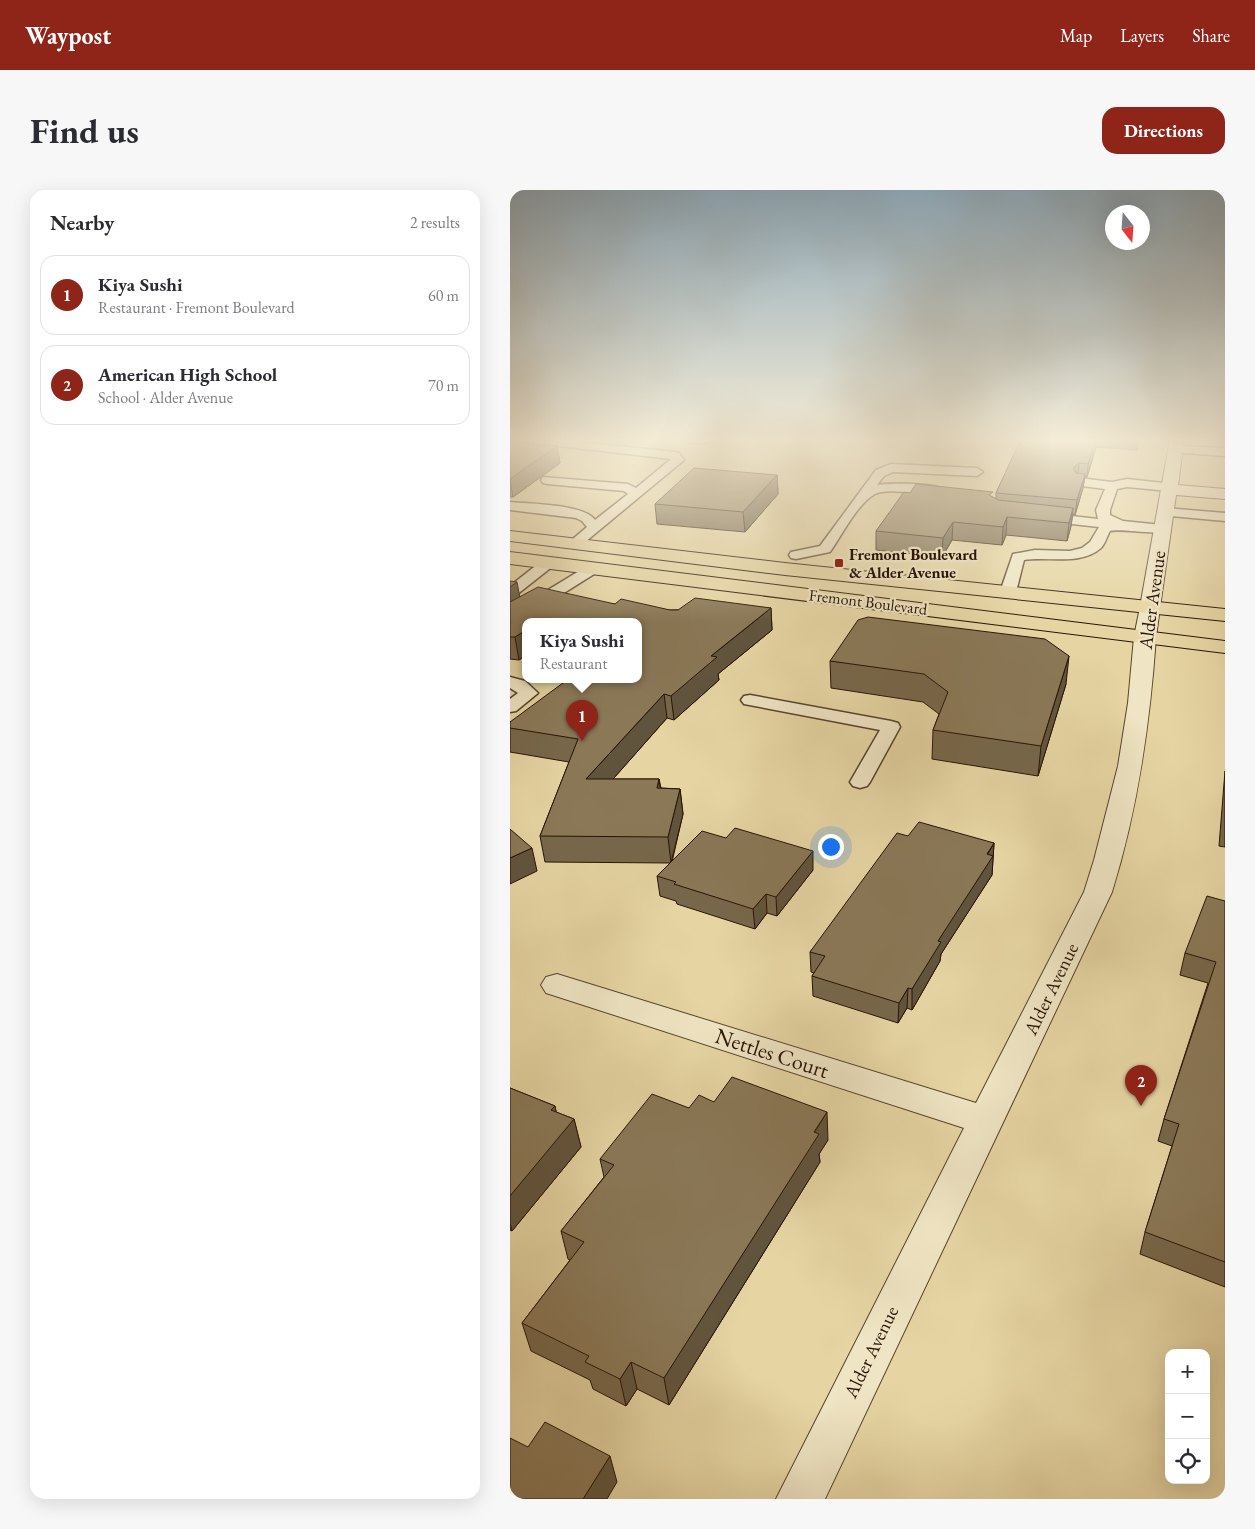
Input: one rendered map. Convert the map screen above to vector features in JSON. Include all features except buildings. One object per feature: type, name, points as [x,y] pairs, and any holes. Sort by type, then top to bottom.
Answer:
[{"type":"main road","name":"Fremont Boulevard","points":[[510,536],[785,569],[1008,592],[1148,622],[1225,646]]},
{"type":"main road","name":"Fremont Boulevard","points":[[510,558],[594,568],[1148,622],[1225,615]]},
{"type":"street","name":"Alder Avenue","points":[[800,1499],[1098,892],[1113,847],[1132,768],[1148,622],[1167,500]]},
{"type":"street","name":"Nettles Court","points":[[557,985],[987,1121]]},
{"type":"lane","points":[[574,544],[628,500]]},
{"type":"lane","points":[[796,555],[825,548],[860,500]]},
{"type":"lane","points":[[1107,500],[1103,510],[1104,517],[1120,525]]},
{"type":"lane","points":[[510,506],[579,514],[587,518],[594,528]]},
{"type":"lane","points":[[1035,516],[1120,525]]},
{"type":"lane","points":[[1008,592],[1018,557],[1035,554],[1070,555],[1086,551],[1096,545],[1105,528],[1120,525],[1164,520],[1225,517]]},
{"type":"lane","points":[[510,592],[548,563]]},
{"type":"lane","points":[[510,620],[594,568]]},
{"type":"lane","points":[[510,682],[530,692],[510,707]]},
{"type":"lane","points":[[750,700],[891,726],[860,782]]},
{"type":"place","name":"Fremont Boulevard & Alder Avenue","points":[[839,563]]},
{"type":"place","name":"Kiya Sushi","points":[[582,741]]},
{"type":"place","name":"American High School","points":[[1141,1106]]}]
